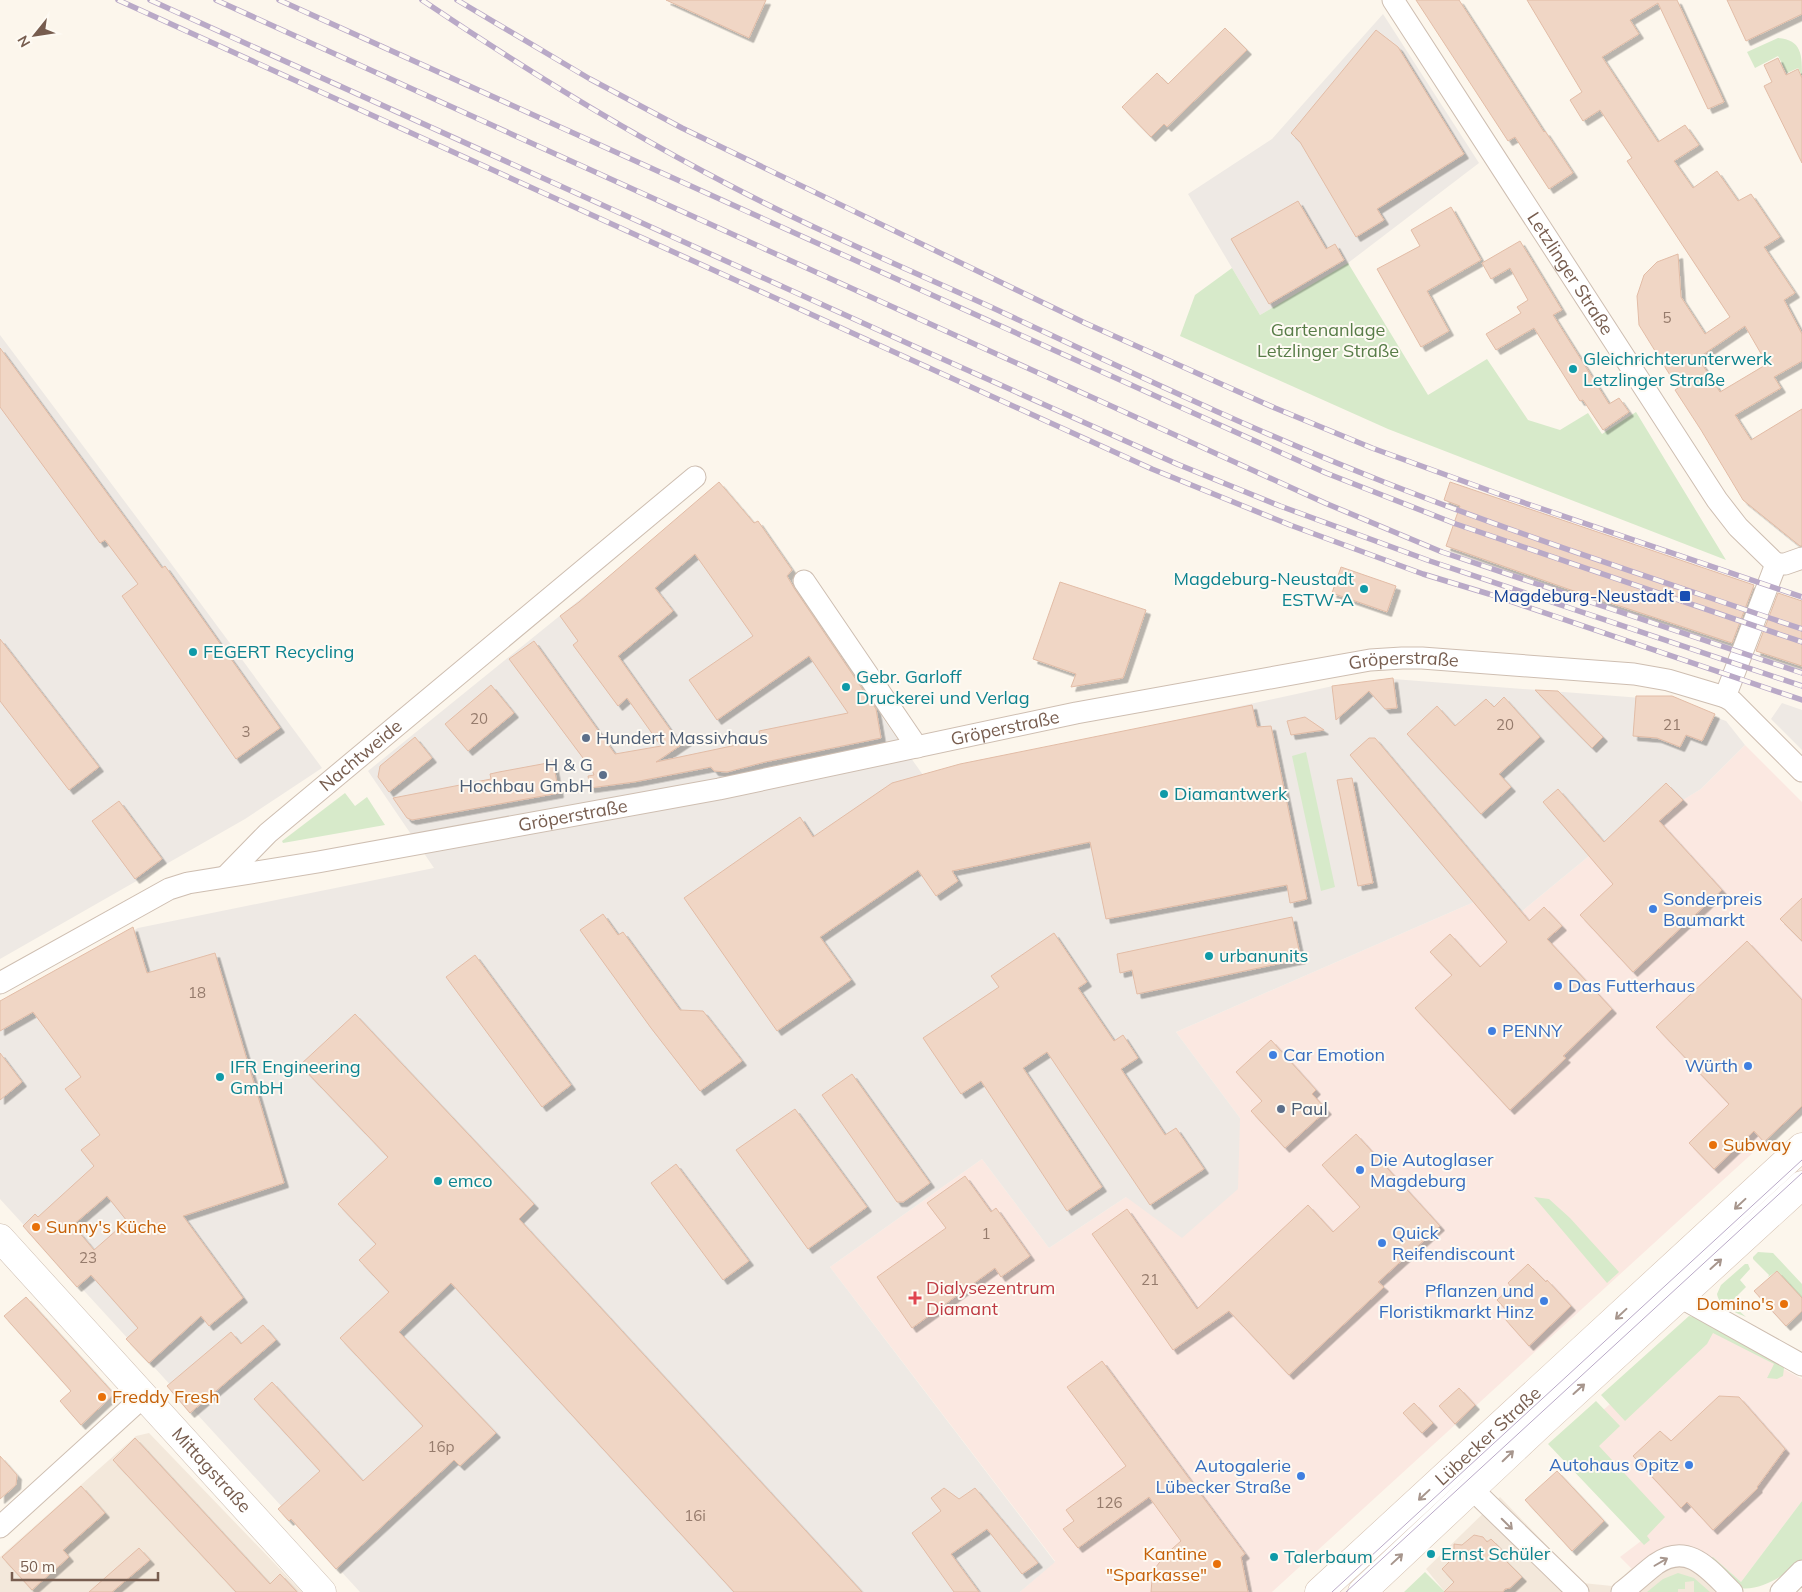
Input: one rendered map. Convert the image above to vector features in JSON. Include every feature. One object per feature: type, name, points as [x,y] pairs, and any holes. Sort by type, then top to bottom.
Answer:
[{"type":"main road","name":"Lübecker Straße","points":[[1320,1592],[1802,1147]]},
{"type":"main road","name":"Lübecker Straße","points":[[1362,1592],[1473,1490],[1543,1422],[1802,1185]]},
{"type":"main road","name":"Mittagstraße","points":[[0,1238],[322,1592]]},
{"type":"street","name":"Letzlinger Straße","points":[[1393,0],[1717,500],[1738,527],[1776,564]]},
{"type":"street","name":"Nachtweide","points":[[226,876],[268,832],[695,477]]},
{"type":"street","points":[[1802,558],[1785,564],[1776,564],[1725,697],[1732,701],[1802,771]]},
{"type":"street","points":[[804,581],[917,747]]},
{"type":"street","name":"Gröperstraße","points":[[226,876],[318,862],[719,789],[1076,713],[1340,664],[1387,658],[1417,658],[1634,674],[1668,680],[1725,697]]},
{"type":"street","points":[[0,983],[169,888],[226,876]]},
{"type":"street","points":[[1657,1281],[1680,1297],[1802,1365]]},
{"type":"street","points":[[0,1527],[144,1396]]},
{"type":"street","points":[[1473,1490],[1578,1592]]},
{"type":"street","points":[[1622,1592],[1658,1563],[1671,1557],[1684,1556],[1691,1557],[1703,1564],[1732,1592]]},
{"type":"street","points":[[1781,1592],[1802,1571]]},
{"type":"shaded area","points":[[1383,14],[1479,163],[1348,263],[1260,315],[1188,194],[1272,139]]},
{"type":"shaded area","points":[[0,335],[322,768],[245,819],[0,959]]},
{"type":"shaded area","points":[[719,487],[923,775],[1333,686],[1393,679],[1668,700],[1726,721],[1745,745],[1701,789],[1683,800],[1602,871],[1589,856],[1498,931],[1474,902],[1176,1032],[1240,1118],[1238,1189],[1182,1238],[1126,1197],[1049,1248],[982,1159],[830,1267],[1055,1562],[1020,1592],[360,1592],[0,1199],[0,1004],[138,928],[434,868],[368,771]]},
{"type":"shaded area","points":[[1782,703],[1802,710],[1802,750],[1771,719]]},
{"type":"shaded area","points":[[1745,745],[1802,802],[1802,1108],[1272,1592],[1020,1592],[1055,1561],[830,1267],[982,1159],[1049,1248],[1240,1118],[1176,1032],[1474,902],[1498,931],[1589,856],[1701,789]]},
{"type":"shaded area","points":[[1700,1324],[1802,1379],[1802,1501],[1741,1582],[1713,1557],[1674,1550],[1635,1572],[1620,1557],[1641,1541],[1556,1452]]},
{"type":"shaded area","points":[[149,1433],[302,1592],[0,1592],[0,1557],[136,1436]]},
{"type":"shaded area","points":[[1500,1497],[1583,1583],[1612,1586],[1658,1545],[1741,1592],[1445,1592],[1426,1569]]},
{"type":"green space","points":[[1778,38],[1786,39],[1796,45],[1801,55],[1802,76],[1798,68],[1787,73],[1778,56],[1755,68],[1747,52]]},
{"type":"green space","name":"Gartenanlage Letzlinger Straße","points":[[1348,263],[1428,395],[1487,359],[1528,420],[1560,430],[1588,413],[1602,434],[1636,412],[1726,560],[1388,429],[1180,336],[1195,295],[1232,268],[1260,315]]},
{"type":"green space","points":[[1306,752],[1335,887],[1321,891],[1292,756]]},
{"type":"green space","points":[[345,793],[355,806],[367,797],[385,825],[283,843],[282,841]]},
{"type":"green space","points":[[1534,1197],[1549,1199],[1570,1218],[1619,1272],[1607,1283]]},
{"type":"green space","points":[[1758,1252],[1773,1253],[1802,1284],[1802,1298],[1777,1271],[1768,1277],[1769,1275],[1753,1259]]},
{"type":"green space","points":[[1745,1264],[1748,1264],[1750,1269],[1740,1280],[1746,1287],[1730,1303],[1746,1317],[1724,1306],[1718,1299],[1717,1294],[1721,1285]]},
{"type":"green space","points":[[1689,1316],[1782,1364],[1784,1368],[1783,1376],[1777,1379],[1767,1378],[1774,1364],[1713,1333],[1707,1344],[1625,1421],[1601,1395]]},
{"type":"green space","points":[[1596,1401],[1620,1426],[1599,1446],[1665,1517],[1647,1536],[1650,1540],[1644,1545],[1548,1444]]},
{"type":"green space","points":[[1802,1501],[1802,1560],[1782,1576],[1757,1587],[1739,1588],[1709,1558],[1713,1557],[1741,1582]]},
{"type":"green space","points":[[1425,1572],[1445,1592],[1404,1592]]},
{"type":"green space","points":[[1678,1573],[1694,1578],[1710,1592],[1694,1592],[1694,1581],[1685,1582],[1685,1589],[1678,1589],[1678,1592],[1647,1592],[1663,1579]]},
{"type":"building","points":[[666,0],[766,0],[749,38]]},
{"type":"building","points":[[1416,0],[1459,0],[1544,132],[1573,173],[1549,189],[1515,137],[1508,141]]},
{"type":"building","points":[[1527,0],[1677,0],[1724,102],[1708,109],[1658,3],[1630,20],[1639,34],[1602,57],[1658,142],[1685,125],[1699,145],[1674,161],[1693,188],[1717,171],[1738,201],[1751,194],[1780,237],[1764,247],[1795,293],[1784,300],[1802,334],[1802,361],[1774,377],[1781,388],[1735,415],[1751,440],[1802,409],[1802,546],[1743,500],[1675,390],[1678,388],[1639,325],[1637,296],[1644,275],[1657,262],[1678,254],[1681,297],[1705,334],[1730,317],[1627,161],[1632,158],[1600,110],[1583,121],[1570,100],[1582,92]],"holes":[[[1745,326],[1767,364],[1720,392],[1698,358]]]},
{"type":"building","points":[[1727,0],[1802,0],[1802,14],[1746,41]]},
{"type":"building","points":[[1225,28],[1247,50],[1167,127],[1164,124],[1151,137],[1122,107],[1157,73],[1168,84]]},
{"type":"building","points":[[1376,30],[1398,47],[1464,154],[1377,209],[1384,220],[1356,237],[1300,142],[1291,133]]},
{"type":"building","points":[[1778,58],[1786,75],[1798,69],[1802,78],[1802,163],[1764,86],[1772,82],[1764,65]]},
{"type":"building","points":[[1298,201],[1326,249],[1335,244],[1344,260],[1269,304],[1231,239]]},
{"type":"building","points":[[1451,207],[1481,260],[1427,291],[1449,331],[1421,347],[1377,269],[1420,246],[1411,230]]},
{"type":"building","points":[[1520,241],[1562,310],[1553,315],[1609,404],[1619,398],[1629,412],[1603,430],[1583,400],[1580,401],[1534,328],[1496,350],[1486,334],[1521,313],[1517,307],[1528,300],[1510,268],[1491,279],[1482,263]]},
{"type":"building","points":[[0,348],[162,568],[165,566],[280,728],[236,759],[122,596],[138,584],[105,540],[100,543],[0,407]]},
{"type":"building","points":[[719,482],[754,523],[758,521],[792,570],[787,576],[794,588],[876,709],[881,738],[765,762],[727,772],[714,771],[711,767],[634,782],[590,788],[588,776],[594,775],[592,770],[509,659],[534,641],[615,754],[661,746],[627,698],[618,706],[573,645],[578,641],[560,616],[579,602]],"holes":[[[695,554],[753,636],[689,680],[717,720],[809,656],[848,713],[759,731],[760,740],[656,762],[687,741],[679,742],[618,656],[673,611],[655,588]]]},
{"type":"building","points":[[1450,482],[1754,585],[1732,643],[1571,590],[1446,546],[1460,506],[1444,500]]},
{"type":"building","name":"Magdeburg-Neustadt ESTW-A","points":[[1341,567],[1396,586],[1387,612],[1332,593]]},
{"type":"building","points":[[1060,582],[1146,610],[1123,678],[1071,687],[1076,674],[1033,659]]},
{"type":"building","points":[[1778,593],[1802,601],[1802,666],[1756,651]]},
{"type":"building","points":[[0,639],[99,767],[69,790],[0,701]]},
{"type":"building","points":[[1393,678],[1397,708],[1385,709],[1369,691],[1336,720],[1332,686]]},
{"type":"building","points":[[491,685],[514,713],[468,751],[445,724]]},
{"type":"building","points":[[1535,690],[1558,691],[1603,737],[1592,748]]},
{"type":"building","points":[[1636,696],[1672,696],[1715,714],[1702,741],[1686,735],[1680,747],[1657,738],[1633,736]]},
{"type":"building","points":[[1504,697],[1540,737],[1499,774],[1511,787],[1481,814],[1407,734],[1437,706],[1455,726],[1486,699],[1494,707]]},
{"type":"building","points":[[1252,705],[1257,727],[1271,726],[1307,899],[1290,903],[1287,885],[1106,919],[1090,842],[952,871],[958,881],[936,896],[918,870],[820,937],[851,980],[777,1031],[684,898],[800,817],[813,837],[892,783],[960,764]]},
{"type":"building","points":[[1305,717],[1324,730],[1291,735],[1287,721]]},
{"type":"building","points":[[415,737],[432,758],[389,792],[378,777],[380,766]]},
{"type":"building","points":[[1369,738],[1375,738],[1529,921],[1544,907],[1562,926],[1547,939],[1612,1009],[1563,1056],[1566,1058],[1510,1110],[1415,1008],[1452,975],[1430,952],[1450,934],[1480,967],[1507,942],[1350,755]]},
{"type":"building","points":[[553,762],[559,793],[412,820],[407,818],[393,798],[491,779],[490,774]]},
{"type":"building","points":[[1352,778],[1373,883],[1358,886],[1337,780]]},
{"type":"building","points":[[1666,783],[1683,800],[1659,821],[1722,890],[1633,972],[1580,915],[1613,884],[1543,802],[1558,789],[1604,842]]},
{"type":"building","points":[[119,801],[162,859],[135,879],[92,821]]},
{"type":"building","points":[[1802,898],[1802,941],[1780,919]]},
{"type":"building","points":[[603,914],[618,935],[623,932],[680,1010],[703,1011],[742,1061],[700,1091],[651,1028],[580,930]]},
{"type":"building","name":"urbanunits","points":[[1292,917],[1301,959],[1137,994],[1132,970],[1120,973],[1117,954]]},
{"type":"building","points":[[133,927],[147,973],[215,953],[284,1183],[183,1216],[243,1298],[209,1326],[201,1316],[149,1363],[126,1339],[138,1328],[91,1275],[77,1287],[23,1226],[35,1214],[38,1217],[94,1166],[81,1150],[100,1135],[65,1089],[81,1077],[33,1012],[0,1031],[0,1001]],"holes":[[[107,1196],[127,1221],[94,1250],[73,1225]]]},
{"type":"building","points":[[1054,933],[1087,982],[1078,988],[1114,1041],[1123,1035],[1138,1058],[1121,1069],[1165,1135],[1176,1128],[1204,1169],[1150,1205],[1047,1052],[1023,1068],[1102,1187],[1067,1211],[981,1081],[961,1094],[923,1038],[999,987],[991,976]]},
{"type":"building","name":"Würth","points":[[1747,941],[1802,1000],[1802,1106],[1764,1142],[1754,1131],[1714,1169],[1689,1143],[1729,1104],[1656,1027]]},
{"type":"building","points":[[475,955],[571,1085],[542,1107],[446,977]]},
{"type":"building","points":[[355,1014],[534,1204],[519,1219],[862,1592],[734,1592],[451,1283],[399,1332],[496,1433],[460,1466],[454,1460],[336,1569],[291,1519],[289,1521],[278,1509],[320,1471],[254,1399],[272,1382],[363,1481],[423,1426],[340,1338],[389,1292],[359,1260],[376,1244],[338,1204],[388,1157],[300,1065]]},
{"type":"building","points":[[1271,1040],[1316,1090],[1312,1094],[1327,1110],[1285,1148],[1251,1111],[1262,1101],[1236,1072]]},
{"type":"building","points":[[0,1053],[22,1082],[0,1100]]},
{"type":"building","points":[[852,1074],[930,1183],[903,1202],[897,1202],[822,1095]]},
{"type":"building","points":[[795,1109],[867,1207],[808,1249],[736,1150]]},
{"type":"building","points":[[1356,1134],[1440,1226],[1378,1282],[1384,1287],[1289,1375],[1229,1311],[1173,1350],[1092,1234],[1127,1209],[1197,1309],[1308,1205],[1333,1232],[1360,1207],[1322,1165]]},
{"type":"building","points":[[676,1164],[749,1261],[723,1280],[651,1183]]},
{"type":"building","points":[[965,1176],[991,1212],[996,1208],[1030,1256],[1001,1277],[995,1268],[912,1328],[877,1277],[946,1228],[927,1203]]},
{"type":"building","points":[[1528,1264],[1546,1282],[1547,1280],[1571,1306],[1529,1346],[1505,1319],[1510,1314],[1497,1300],[1511,1287],[1508,1283]]},
{"type":"building","name":"Domino's","points":[[1777,1271],[1802,1298],[1802,1311],[1786,1326],[1754,1291]]},
{"type":"building","points":[[26,1297],[114,1394],[81,1425],[60,1401],[71,1391],[4,1316]]},
{"type":"building","points":[[263,1325],[276,1340],[190,1413],[167,1386],[231,1332],[241,1344]]},
{"type":"building","points":[[1102,1361],[1245,1554],[1241,1557],[1248,1592],[1151,1592],[1156,1567],[1165,1555],[1181,1541],[1149,1497],[1078,1548],[1063,1529],[1074,1521],[1066,1510],[1126,1466],[1067,1387]]},
{"type":"building","points":[[1459,1388],[1475,1405],[1455,1424],[1439,1406]]},
{"type":"building","name":"Autohaus Opitz","points":[[1719,1396],[1739,1397],[1785,1449],[1758,1488],[1713,1530],[1687,1502],[1681,1508],[1633,1456],[1660,1431],[1671,1441]]},
{"type":"building","points":[[1414,1403],[1433,1423],[1422,1433],[1403,1413]]},
{"type":"building","points":[[135,1438],[270,1584],[280,1574],[297,1592],[236,1592],[113,1460]]},
{"type":"building","points":[[0,1456],[17,1475],[16,1485],[0,1499]]},
{"type":"building","points":[[1557,1471],[1604,1521],[1572,1551],[1525,1500]]},
{"type":"building","points":[[81,1486],[105,1513],[63,1550],[69,1557],[32,1590],[2,1557]]},
{"type":"building","points":[[944,1488],[959,1499],[975,1488],[1038,1563],[1022,1574],[987,1529],[951,1554],[979,1592],[954,1592],[912,1533],[941,1511],[931,1498]]},
{"type":"building","points":[[1474,1535],[1483,1537],[1487,1542],[1491,1539],[1501,1549],[1498,1553],[1522,1577],[1503,1592],[1444,1592],[1454,1582],[1442,1569],[1454,1557],[1454,1544],[1462,1545]]},
{"type":"building","points":[[139,1548],[150,1560],[112,1592],[89,1592]]},
{"type":"tram line","points":[[1332,1592],[1802,1160]]},
{"type":"tram line","points":[[1346,1592],[1802,1173]]},
{"type":"railway","points":[[118,0],[1152,469],[1290,525],[1423,574],[1489,594],[1802,700]]},
{"type":"railway","points":[[150,0],[1177,464],[1280,506],[1430,561],[1802,686]]},
{"type":"railway","points":[[216,0],[1325,503],[1442,552],[1802,673]]},
{"type":"railway","points":[[279,0],[1326,473],[1456,524],[1802,642]]},
{"type":"railway","points":[[422,0],[573,97],[689,164],[761,202],[1187,398],[1334,462],[1436,502],[1592,558],[1802,629]]},
{"type":"railway","points":[[457,0],[590,79],[682,128],[1085,323],[1275,408],[1372,448],[1504,496],[1802,597]]},
{"type":"place","name":"Gleichrichterunterwerk Letzlinger Straße","points":[[1573,369]]},
{"type":"place","name":"Magdeburg-Neustadt ESTW-A","points":[[1364,589]]},
{"type":"place","name":"Magdeburg-Neustadt","points":[[1685,596]]},
{"type":"place","name":"FEGERT Recycling","points":[[193,652]]},
{"type":"place","name":"Gebr. Garloff Druckerei und Verlag","points":[[846,687]]},
{"type":"place","name":"Hundert Massivhaus","points":[[586,738]]},
{"type":"place","name":"H & G Hochbau GmbH","points":[[603,775]]},
{"type":"place","name":"Diamantwerk","points":[[1164,794]]},
{"type":"place","name":"Sonderpreis Baumarkt","points":[[1653,909]]},
{"type":"place","name":"urbanunits","points":[[1209,956]]},
{"type":"place","name":"Das Futterhaus","points":[[1558,986]]},
{"type":"place","name":"PENNY","points":[[1492,1031]]},
{"type":"place","name":"Car Emotion","points":[[1273,1055]]},
{"type":"place","name":"Würth","points":[[1748,1066]]},
{"type":"place","name":"IFR Engineering GmbH","points":[[220,1077]]},
{"type":"place","name":"Paul","points":[[1281,1109]]},
{"type":"place","name":"Subway","points":[[1713,1145]]},
{"type":"place","name":"Die Autoglaser Magdeburg","points":[[1360,1170]]},
{"type":"place","name":"emco","points":[[438,1181]]},
{"type":"place","name":"Sunny's Küche","points":[[36,1227]]},
{"type":"place","name":"Quick Reifendiscount","points":[[1382,1243]]},
{"type":"place","name":"Dialysezentrum Diamant","points":[[915,1298]]},
{"type":"place","name":"Pflanzen und Floristikmarkt Hinz","points":[[1544,1301]]},
{"type":"place","name":"Domino's","points":[[1784,1304]]},
{"type":"place","name":"Freddy Fresh","points":[[102,1397]]},
{"type":"place","name":"Autohaus Opitz","points":[[1689,1465]]},
{"type":"place","name":"Autogalerie Lübecker Straße","points":[[1301,1476]]},
{"type":"place","name":"Ernst Schüler","points":[[1431,1554]]},
{"type":"place","name":"Talerbaum","points":[[1274,1557]]},
{"type":"place","name":"Kantine \"Sparkasse\"","points":[[1217,1564]]}]
